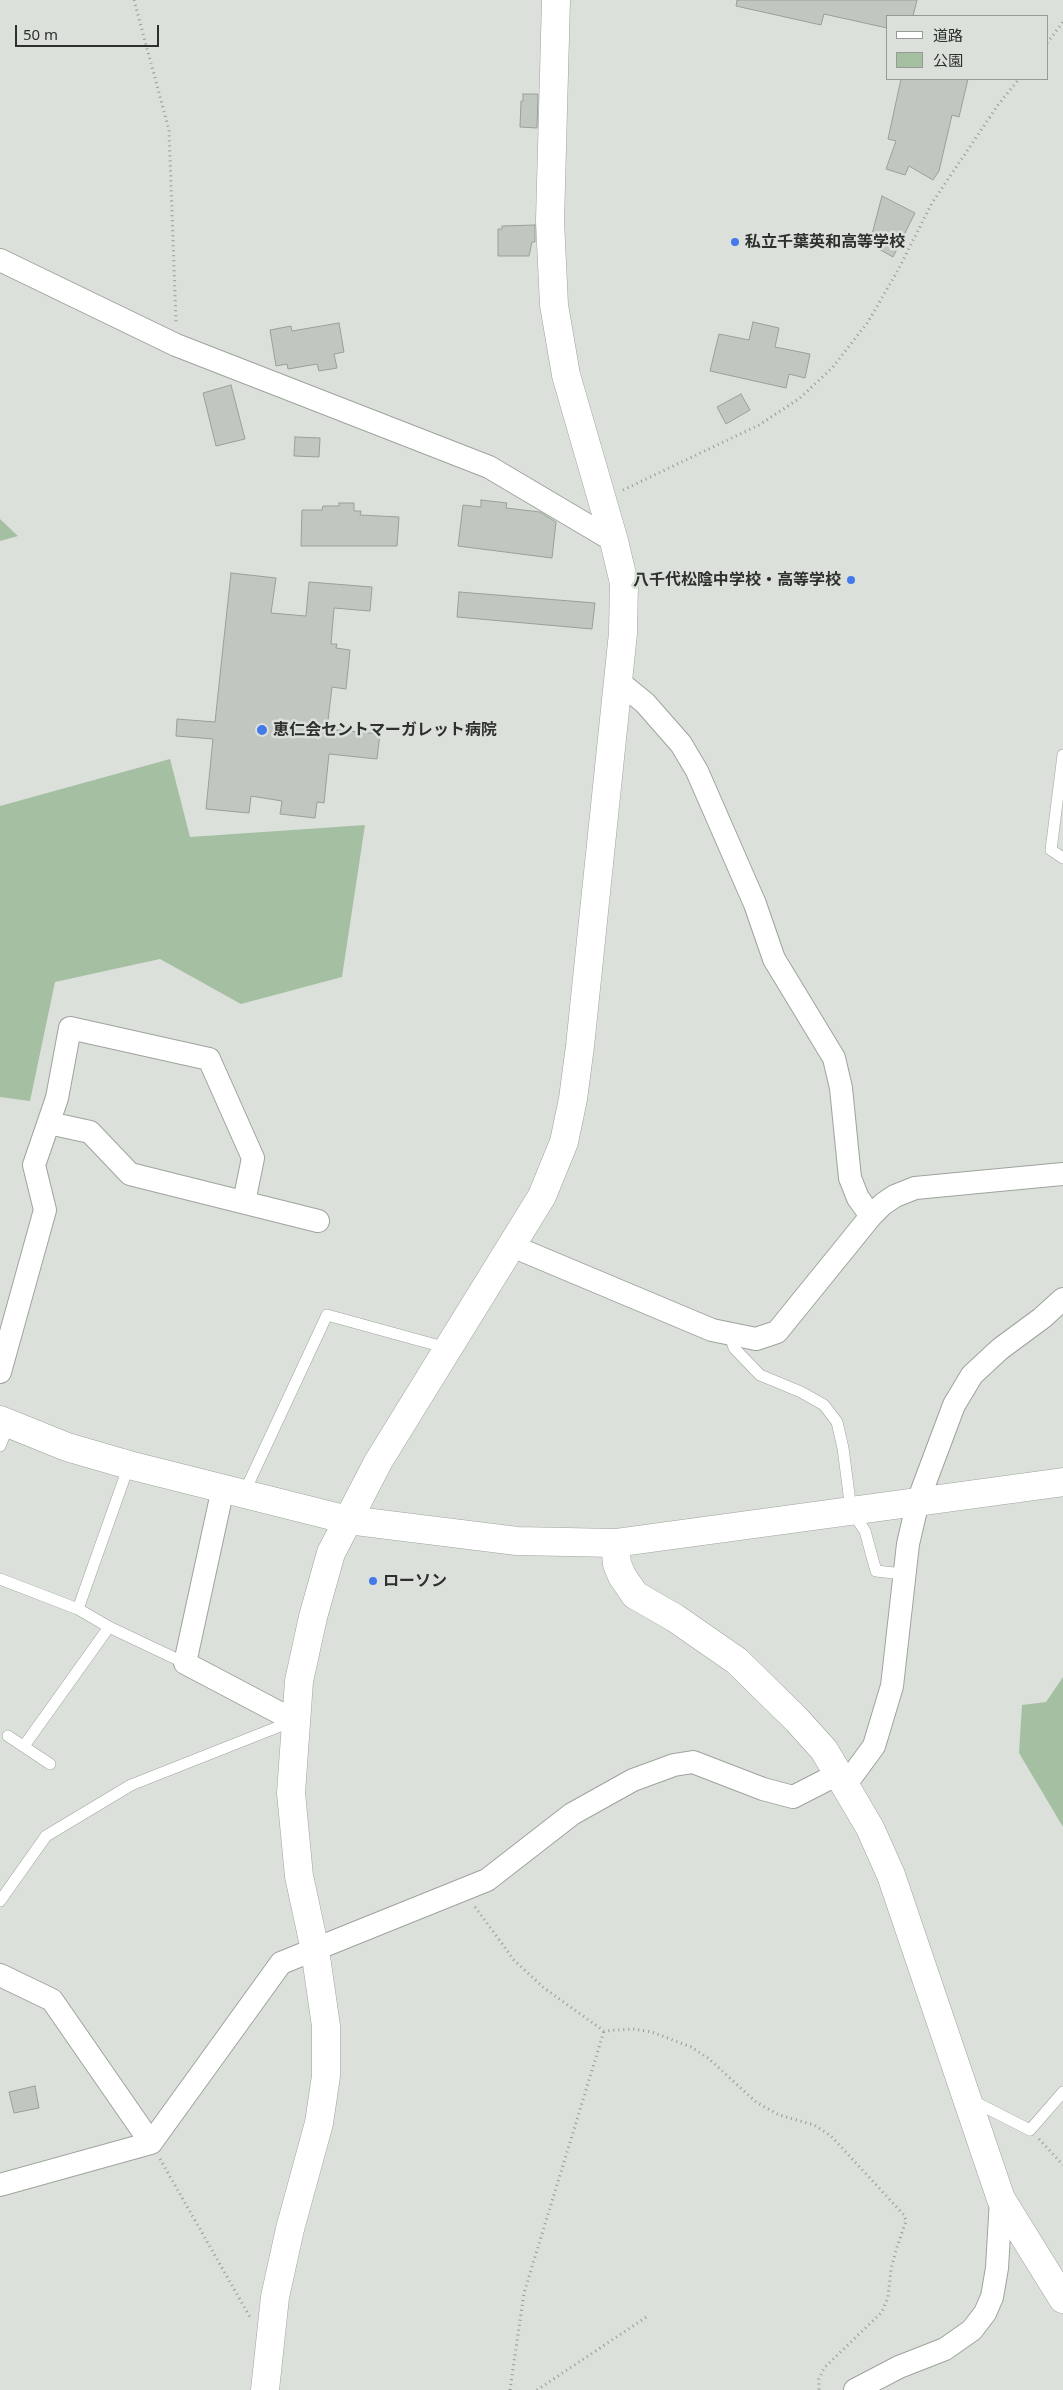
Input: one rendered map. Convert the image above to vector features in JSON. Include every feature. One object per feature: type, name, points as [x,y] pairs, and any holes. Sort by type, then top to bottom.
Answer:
[{"type":"street","points":[[265,2390],[275,2297],[290,2229],[319,2123],[326,2076],[326,2026],[315,1950],[299,1876],[291,1793],[298,1681],[312,1617],[331,1553],[378,1462],[542,1196],[564,1142],[573,1099],[623,633],[624,583],[614,541],[566,375],[554,305],[550,221],[556,0]]},
{"type":"street","points":[[0,260],[176,345],[488,467],[614,541]]},
{"type":"street","points":[[618,681],[645,703],[681,744],[697,771],[755,904],[774,959],[834,1058],[841,1088],[850,1178],[858,1198],[871,1216]]},
{"type":"street","points":[[0,1372],[45,1210],[34,1165],[57,1098],[70,1028],[209,1059],[253,1158],[244,1202]]},
{"type":"street","points":[[49,1123],[90,1132],[130,1174],[318,1221]]},
{"type":"street","points":[[512,1246],[712,1330],[756,1339],[777,1332],[871,1216],[883,1204],[915,1188],[1063,1174]]},
{"type":"street","points":[[0,2185],[151,2143],[281,1963],[487,1880],[572,1814],[633,1780],[674,1766],[693,1762],[763,1790],[793,1797],[840,1778],[852,1776],[874,1746],[889,1695],[903,1574],[918,1501],[954,1405],[972,1375],[1000,1349],[1042,1318],[1063,1299]]},
{"type":"street","points":[[3,1430],[129,1465],[348,1520],[518,1541],[615,1544],[1063,1482]]},
{"type":"street","points":[[234,1490],[184,1663],[295,1721]]},
{"type":"street","points":[[615,1544],[617,1564],[622,1576],[635,1595],[683,1623],[737,1660],[824,1750],[870,1828],[891,1875],[1001,2199],[1063,2299]]},
{"type":"street","points":[[0,1975],[52,2000],[151,2143]]},
{"type":"street","points":[[855,2390],[899,2367],[945,2349],[972,2330],[985,2312],[992,2296],[997,2268],[1001,2199]]},
{"type":"lane","points":[[1063,755],[1051,850],[1063,858]]},
{"type":"lane","points":[[234,1490],[327,1316],[449,1348]]},
{"type":"lane","points":[[730,1335],[734,1348],[760,1375],[801,1392],[824,1405],[837,1422],[843,1448],[851,1510],[865,1531],[876,1571],[903,1574]]},
{"type":"lane","points":[[78,1609],[129,1465]]},
{"type":"lane","points":[[0,1579],[78,1609],[109,1627],[184,1663]]},
{"type":"lane","points":[[24,1746],[109,1627]]},
{"type":"lane","points":[[0,1901],[46,1836],[131,1785],[295,1721]]},
{"type":"lane","points":[[8,1736],[50,1764]]},
{"type":"lane","points":[[966,2097],[1030,2130],[1063,2092]]},
{"type":"path","points":[[134,0],[168,130],[176,345]]},
{"type":"path","points":[[1048,42],[1063,22]]},
{"type":"path","points":[[602,500],[759,425],[800,398],[832,368],[868,322],[898,270],[932,203],[1018,80]]},
{"type":"path","points":[[462,1891],[514,1960],[544,1988],[604,2031],[633,2029],[691,2047],[708,2058],[756,2102],[779,2115],[814,2125],[830,2136],[904,2215],[906,2221],[897,2247],[891,2270],[888,2297],[882,2312],[824,2368],[819,2379],[819,2390]]},
{"type":"path","points":[[510,2390],[524,2293],[604,2031]]},
{"type":"path","points":[[1030,2130],[1063,2165]]},
{"type":"path","points":[[151,2143],[251,2319]]},
{"type":"path","points":[[537,2390],[648,2316]]},
{"type":"green space","points":[[0,519],[18,536],[0,541]]},
{"type":"green space","points":[[170,759],[190,837],[365,825],[342,977],[241,1004],[160,959],[55,982],[30,1101],[0,1097],[0,806]]},
{"type":"green space","points":[[1063,1677],[1063,1827],[1019,1753],[1022,1705],[1046,1702]]},
{"type":"building","points":[[737,0],[917,0],[913,15],[886,15],[886,28],[824,14],[821,25],[736,6]]},
{"type":"building","points":[[901,80],[968,80],[959,117],[952,115],[939,171],[933,180],[909,166],[905,175],[886,169],[896,141],[888,139]]},
{"type":"building","points":[[523,94],[538,94],[537,128],[520,127]]},
{"type":"building","points":[[882,196],[915,213],[893,257],[877,248],[881,240],[871,238]]},
{"type":"building","points":[[535,225],[535,242],[532,242],[529,256],[498,256],[498,229],[502,229],[502,226]]},
{"type":"building","points":[[753,322],[779,328],[775,347],[810,354],[805,378],[789,374],[786,388],[710,371],[719,334],[749,340]]},
{"type":"building","points":[[339,323],[344,352],[334,354],[337,368],[319,371],[317,364],[288,369],[287,364],[276,366],[270,330],[291,326],[292,331]]},
{"type":"building","points":[[231,385],[245,439],[216,446],[203,393]]},
{"type":"building","points":[[741,394],[750,410],[726,424],[717,407]]},
{"type":"building","points":[[295,437],[320,438],[319,457],[294,456]]},
{"type":"building","points":[[481,500],[507,503],[506,508],[540,512],[556,522],[552,558],[458,546],[463,505],[481,507]]},
{"type":"building","points":[[339,503],[354,503],[354,511],[361,511],[360,515],[399,517],[397,546],[301,546],[302,510],[322,510],[323,506],[339,506]]},
{"type":"building","points":[[231,573],[276,578],[271,613],[306,616],[309,582],[372,587],[370,611],[334,608],[331,644],[337,644],[336,648],[350,650],[346,689],[332,687],[327,729],[380,734],[377,759],[329,754],[324,803],[317,802],[315,818],[280,814],[282,801],[251,796],[249,813],[206,809],[213,739],[176,736],[177,719],[215,722]]},
{"type":"building","points":[[459,592],[595,603],[592,629],[457,617]]},
{"type":"building","points":[[35,2086],[39,2108],[14,2113],[9,2092]]},
{"type":"place","name":"私立千葉英和高等学校","points":[[735,242]]},
{"type":"place","name":"八千代松陰中学校・高等学校","points":[[851,580]]},
{"type":"place","name":"恵仁会セントマーガレット病院","points":[[262,730]]},
{"type":"place","name":"ローソン","points":[[373,1581]]}]
